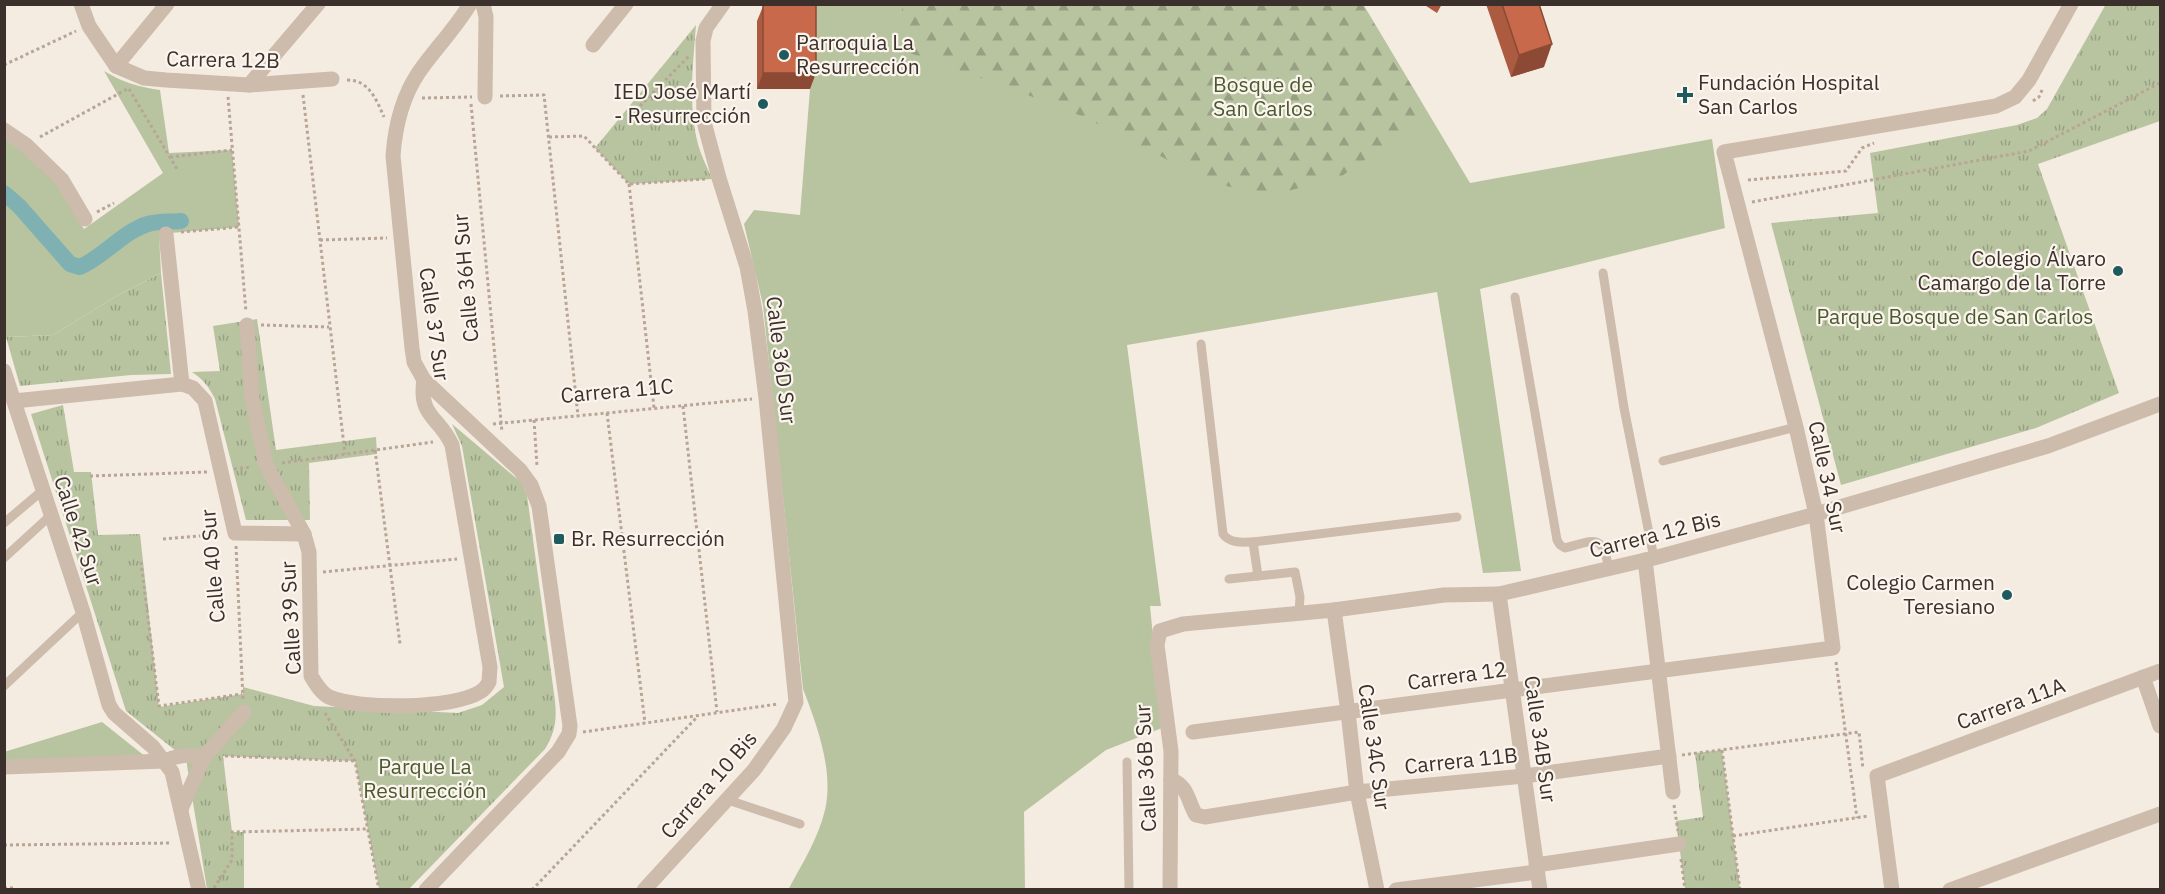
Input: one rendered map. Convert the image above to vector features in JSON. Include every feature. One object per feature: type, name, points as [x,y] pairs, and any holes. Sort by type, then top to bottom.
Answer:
[{"type":"street","points":[[81,4],[89,26],[116,66],[167,4]]},
{"type":"street","points":[[249,85],[318,4]]},
{"type":"street","name":"Calle 37 Sur","points":[[327,696],[359,704],[433,705],[452,702],[479,693],[485,688],[490,675],[452,445],[423,404],[424,380],[414,362],[391,126],[418,74],[470,4]]},
{"type":"street","points":[[477,97],[486,17],[483,4]]},
{"type":"street","points":[[593,45],[626,4]]},
{"type":"street","points":[[704,35],[723,4]]},
{"type":"street","points":[[2021,101],[2071,4]]},
{"type":"street","name":"Calle 36D Sur","points":[[704,35],[704,122],[747,267],[766,398],[796,702]]},
{"type":"street","name":"Carrera 12B","points":[[116,66],[144,78],[249,85],[332,79]]},
{"type":"street","name":"Calle 34 Sur","points":[[1833,648],[1816,514],[1745,204],[1724,152],[2021,101]]},
{"type":"street","points":[[4,130],[26,145],[62,180],[85,219]]},
{"type":"street","name":"Calle 40 Sur","points":[[166,234],[188,386],[205,401],[236,533]]},
{"type":"street","name":"Calle 39 Sur","points":[[247,325],[252,398],[266,465],[304,534],[309,552],[311,676],[317,687],[327,696]]},
{"type":"street","name":"Calle 42 Sur","points":[[5,373],[82,612],[109,705],[114,713],[153,747],[165,761]]},
{"type":"street","points":[[424,380],[526,477],[534,479],[569,715],[569,734],[558,752],[426,890]]},
{"type":"street","points":[[14,401],[188,386]]},
{"type":"street","name":"Carrera 12 Bis","points":[[1157,645],[1160,631],[1183,624],[1334,610],[1444,595],[1499,594],[1609,569],[1816,514],[2048,446],[2160,404]]},
{"type":"street","points":[[236,533],[304,534]]},
{"type":"street","points":[[1650,559],[1658,670],[1673,792]]},
{"type":"street","name":"Calle 34B Sur","points":[[1499,594],[1540,890]]},
{"type":"street","name":"Calle 34C Sur","points":[[1334,610],[1357,792],[1377,890]]},
{"type":"street","name":"Calle 36B Sur","points":[[1157,645],[1170,734],[1170,890]]},
{"type":"street","name":"Carrera 12","points":[[1193,732],[1833,648]]},
{"type":"street","name":"Carrera 11A","points":[[1876,777],[2160,671]]},
{"type":"street","points":[[2143,677],[2160,726]]},
{"type":"street","name":"Carrera 10 Bis","points":[[644,890],[754,770],[773,745],[796,702]]},
{"type":"street","points":[[182,809],[204,757],[244,712]]},
{"type":"street","points":[[4,767],[165,761],[176,756],[191,754],[204,757]]},
{"type":"street","name":"Carrera 11B","points":[[1171,780],[1178,782],[1184,789],[1192,809],[1200,817],[1357,792],[1524,776],[1669,756]]},
{"type":"street","points":[[165,761],[172,772],[182,809],[199,890]]},
{"type":"street","points":[[1876,777],[1892,890]]},
{"type":"street","points":[[1950,890],[2160,814]]},
{"type":"street","points":[[1396,890],[1679,844]]},
{"type":"lane","points":[[1603,273],[1650,559]]},
{"type":"lane","points":[[1515,297],[1557,540],[1565,548],[1592,541],[1599,543],[1605,549],[1609,569]]},
{"type":"lane","points":[[1202,344],[1224,534],[1227,538],[1232,541],[1254,542],[1457,517]]},
{"type":"lane","points":[[1663,461],[1796,428]]},
{"type":"lane","points":[[4,523],[43,490]]},
{"type":"lane","points":[[4,558],[51,515]]},
{"type":"lane","points":[[1254,542],[1258,576]]},
{"type":"lane","points":[[1229,579],[1295,572],[1300,597],[1299,612]]},
{"type":"lane","points":[[4,686],[82,612]]},
{"type":"lane","points":[[1127,762],[1129,890]]},
{"type":"lane","points":[[725,800],[800,824]]},
{"type":"path","points":[[4,65],[89,26]]},
{"type":"path","points":[[640,106],[704,35]]},
{"type":"path","points":[[116,66],[177,169]]},
{"type":"path","points":[[332,79],[355,80],[368,87],[391,126]]},
{"type":"path","points":[[302,81],[345,454]]},
{"type":"path","points":[[227,83],[247,325],[330,327]]},
{"type":"path","points":[[1749,191],[1745,204],[2029,151],[2160,83]]},
{"type":"path","points":[[2021,101],[2039,97],[2044,86]]},
{"type":"path","points":[[26,145],[129,89]]},
{"type":"path","points":[[544,95],[578,416]]},
{"type":"path","name":"Calle 36H Sur","points":[[477,97],[504,455]]},
{"type":"path","points":[[549,137],[584,136],[630,184],[654,408]]},
{"type":"path","points":[[1746,180],[1846,171],[1862,148],[1877,142]]},
{"type":"path","points":[[170,157],[232,150]]},
{"type":"path","points":[[630,184],[719,178]]},
{"type":"path","points":[[166,234],[239,228]]},
{"type":"path","points":[[320,240],[401,238]]},
{"type":"path","name":"Carrera 11C","points":[[472,425],[766,398]]},
{"type":"path","points":[[683,406],[717,712]]},
{"type":"path","points":[[607,413],[645,723]]},
{"type":"path","points":[[534,420],[534,479]]},
{"type":"path","points":[[375,450],[400,644]]},
{"type":"path","points":[[163,539],[236,533]]},
{"type":"path","name":"Calle 40 Sur","points":[[236,533],[244,712]]},
{"type":"path","points":[[310,573],[471,557]]},
{"type":"path","points":[[141,562],[159,706],[243,693]]},
{"type":"path","points":[[1833,648],[1857,818]]},
{"type":"path","name":"Calle 39 Sur","points":[[327,696],[318,703],[355,761],[379,890]]},
{"type":"path","points":[[569,734],[796,702]]},
{"type":"path","points":[[532,890],[698,716]]},
{"type":"path","points":[[1669,756],[1859,732],[1864,778],[1876,777]]},
{"type":"path","points":[[1722,750],[1740,890]]},
{"type":"path","points":[[204,757],[355,761]]},
{"type":"path","points":[[1733,836],[1881,814]]},
{"type":"path","points":[[213,890],[232,860],[232,832],[368,830]]},
{"type":"path","points":[[4,845],[189,843]]},
{"type":"path","points":[[4,888],[14,888],[14,890]]},
{"type":"green space","points":[[1363,4],[1470,183],[1712,139],[1725,228],[1480,289],[1521,571],[1483,573],[1437,292],[1127,345],[1161,606],[1150,606],[1162,728],[1106,750],[1024,812],[1025,889],[788,890],[822,821],[827,795],[826,764],[814,718],[803,689],[763,305],[744,224],[754,210],[800,215],[810,89],[810,5]]},
{"type":"green space","name":"Parque Bosque de San Carlos","points":[[2106,4],[2160,5],[2160,121],[2038,164],[2119,393],[2036,428],[1841,485],[1771,223],[1878,213],[1870,153],[2017,125],[2037,118],[2047,109]]},
{"type":"green space","name":"Bosque de San Carlos","points":[[902,5],[1363,5],[1423,105],[1402,133],[1342,176],[1288,191],[1250,191],[1203,181],[1084,117],[904,51]]},
{"type":"green space","points":[[696,25],[692,85],[693,115],[698,144],[712,179],[629,184],[595,148]]},
{"type":"green space","points":[[104,71],[130,84],[160,90],[169,153],[232,150],[239,227],[159,234],[161,273],[120,294],[53,335],[6,337],[4,136],[28,153],[57,184],[84,229],[163,173]]},
{"type":"green space","points":[[161,273],[171,374],[131,375],[20,386],[6,337],[53,335],[120,294]]},
{"type":"green space","points":[[257,319],[276,450],[376,437],[377,454],[309,463],[310,520],[246,520],[215,399],[205,384],[192,372],[220,371],[213,326]]},
{"type":"green space","name":"Parque La Resurrección","points":[[63,405],[74,472],[91,472],[98,535],[140,534],[159,707],[243,694],[243,687],[314,706],[458,713],[482,705],[504,687],[462,446],[452,424],[522,483],[527,495],[555,701],[553,732],[545,749],[408,890],[379,889],[355,761],[223,756],[232,832],[244,832],[244,889],[207,889],[186,759],[126,711],[31,414]]},
{"type":"green space","points":[[102,722],[151,761],[5,767],[4,752]]},
{"type":"green space","points":[[1722,750],[1740,889],[1685,889],[1676,821],[1703,817],[1695,753]]},
{"type":"building","name":"Parroquia La Resurrección","points":[[816,4],[816,73],[763,73],[763,5]]},
{"type":"building","points":[[1502,4],[1539,4],[1552,44],[1519,55]]},
{"type":"waterway","points":[[4,193],[19,206],[70,264],[80,267],[139,228],[152,223],[181,221]]},
{"type":"place","name":"Parroquia La Resurrección","points":[[784,55]]},
{"type":"place","name":"Fundación Hospital San Carlos","points":[[1685,95]]},
{"type":"place","name":"IED José Martí - Resurrección","points":[[763,104]]},
{"type":"place","name":"Colegio Álvaro Camargo de la Torre","points":[[2118,271]]},
{"type":"place","name":"Br. Resurrección","points":[[559,539]]},
{"type":"place","name":"Colegio Carmen Teresiano","points":[[2007,595]]}]
